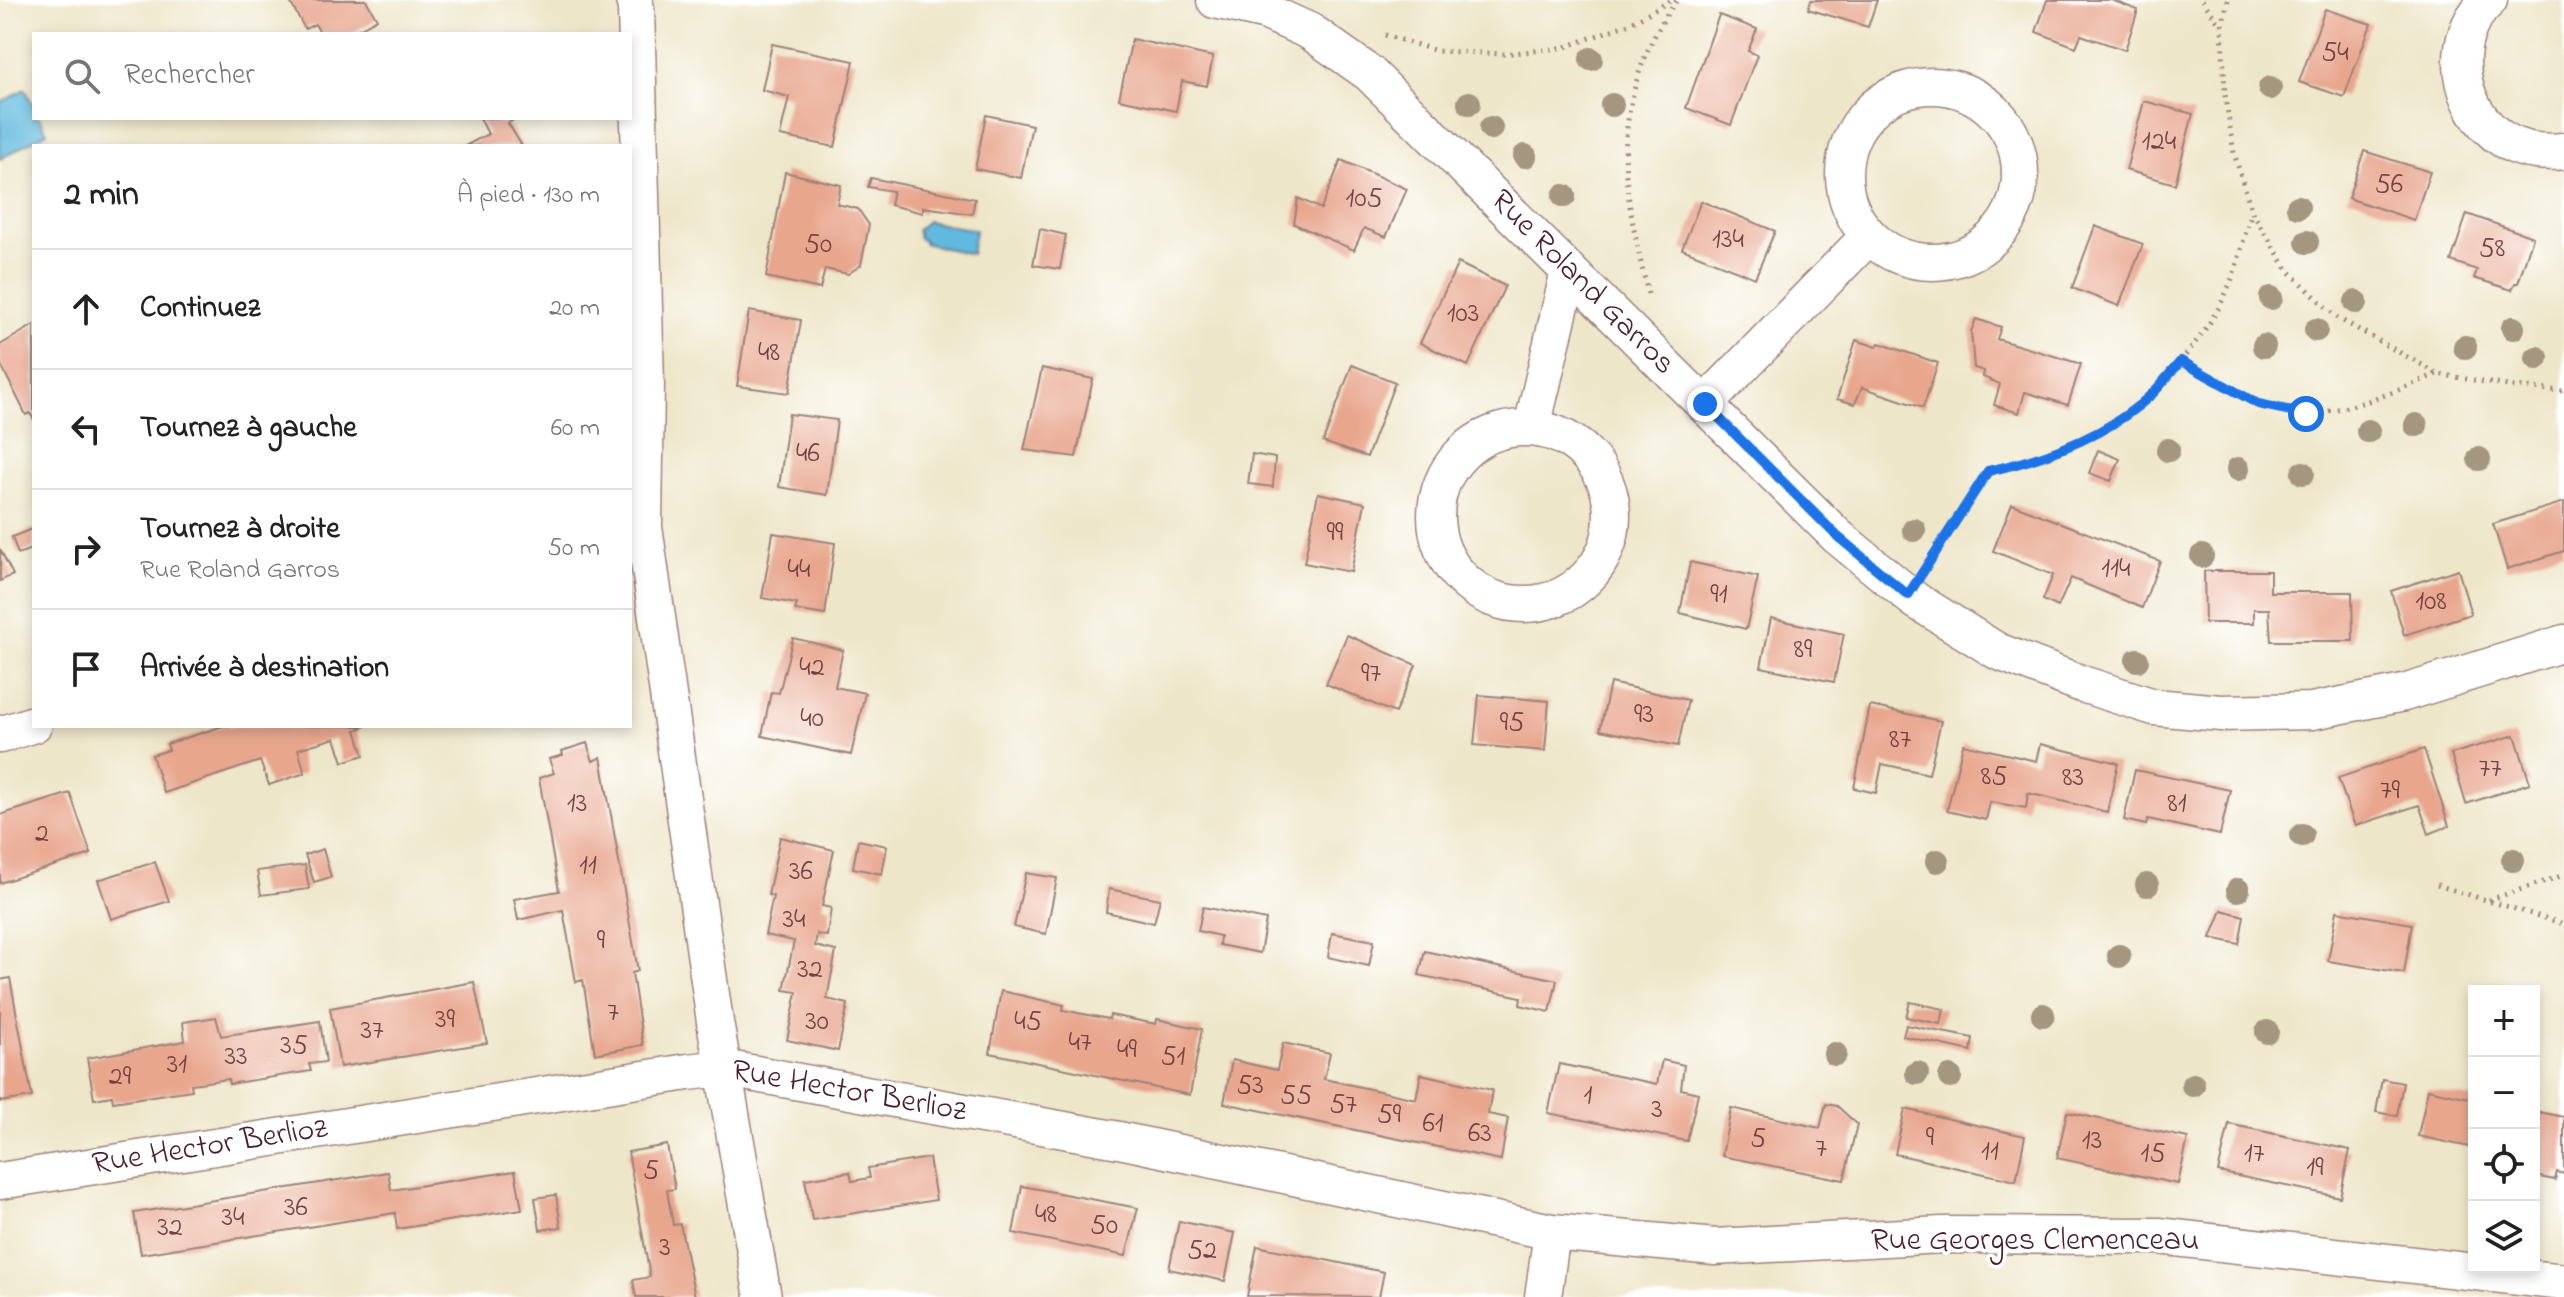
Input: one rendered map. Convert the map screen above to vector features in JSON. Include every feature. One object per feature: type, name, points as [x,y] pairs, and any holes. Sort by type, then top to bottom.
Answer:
[{"type":"street","points":[[634,0],[646,384],[637,530],[730,1122],[763,1297]]},
{"type":"street","name":"Rue Roland Garros","points":[[1215,0],[1267,12],[1311,32],[1369,73],[1837,536],[1908,595],[1997,651],[2082,684],[2154,707],[2221,713],[2312,711],[2404,693],[2564,643]]},
{"type":"street","points":[[2489,0],[2468,29],[2461,56],[2465,90],[2481,120],[2504,141],[2532,151],[2564,151]]},
{"type":"street","points":[[1939,85],[1968,92],[1994,110],[2010,130],[2020,159],[2021,188],[2014,210],[1998,234],[1976,252],[1944,263],[1914,261],[1886,251],[1868,237],[1851,211],[1843,175],[1850,140],[1865,116],[1884,99],[1907,88],[1939,85]]},
{"type":"street","points":[[1705,404],[1868,237]]},
{"type":"street","points":[[1532,427],[1569,271]]},
{"type":"street","points":[[1532,427],[1560,434],[1586,452],[1602,472],[1613,501],[1612,530],[1606,552],[1591,576],[1568,594],[1536,605],[1506,603],[1478,593],[1455,572],[1439,542],[1435,508],[1442,481],[1457,458],[1477,441],[1500,430],[1532,427]]},
{"type":"street","points":[[0,735],[32,725]]},
{"type":"street","name":"Rue Hector Berlioz","points":[[0,1181],[723,1068],[1119,1140],[1552,1232]]},
{"type":"street","points":[[1543,1297],[1552,1232]]},
{"type":"street","name":"Rue Georges Clemenceau","points":[[1552,1232],[1715,1247],[1942,1235],[2158,1236],[2564,1282]]},
{"type":"path","points":[[1375,32],[1437,51],[1504,54],[1563,48],[1628,24],[1674,0]]},
{"type":"path","points":[[1649,301],[1626,183],[1626,128],[1640,71],[1661,21],[1674,0]]},
{"type":"path","points":[[2202,0],[2222,26]]},
{"type":"path","points":[[2228,0],[2222,26],[2225,95],[2234,153],[2252,212],[2287,269],[2336,317],[2438,374],[2514,387],[2564,391]]},
{"type":"path","points":[[1908,595],[1988,471],[2030,462],[2070,445],[2117,420],[2152,394],[2207,327],[2225,296],[2252,212]]},
{"type":"path","points":[[2181,361],[2258,404],[2306,414],[2362,404],[2438,374]]},
{"type":"path","points":[[2488,900],[2564,875]]},
{"type":"path","points":[[2437,885],[2564,924]]},
{"type":"water","points":[[25,89],[32,103],[32,120],[41,120],[47,132],[0,159],[0,103]]},
{"type":"water","points":[[927,221],[975,230],[971,254],[924,243],[917,230]]},
{"type":"building","points":[[289,0],[366,0],[377,19],[354,32],[320,32],[315,24],[305,29]]},
{"type":"building","points":[[1811,0],[1877,0],[1868,27],[1808,9]]},
{"type":"building","points":[[2047,0],[2111,0],[2138,10],[2125,50],[2081,35],[2076,47],[2036,32]]},
{"type":"building","points":[[2325,9],[2371,24],[2344,97],[2299,82]]},
{"type":"building","points":[[1719,15],[1757,29],[1748,51],[1757,55],[1731,125],[1686,108]]},
{"type":"building","points":[[1132,39],[1213,57],[1207,86],[1182,81],[1176,111],[1119,99]]},
{"type":"building","points":[[772,44],[854,61],[835,147],[780,136],[789,97],[762,90]]},
{"type":"building","points":[[2144,101],[2193,114],[2175,184],[2126,170]]},
{"type":"building","points":[[986,115],[1032,125],[1021,178],[975,169]]},
{"type":"building","points":[[481,120],[513,120],[508,123],[521,144],[469,144],[488,134]]},
{"type":"building","points":[[2364,151],[2430,172],[2414,220],[2348,198]]},
{"type":"building","points":[[1341,160],[1407,189],[1386,237],[1364,228],[1354,250],[1294,224],[1298,198],[1321,209]]},
{"type":"building","points":[[785,172],[841,185],[837,204],[858,209],[869,225],[861,265],[848,274],[825,269],[820,289],[766,277]]},
{"type":"building","points":[[871,178],[975,199],[972,214],[923,207],[923,213],[890,205],[893,191],[868,187]]},
{"type":"building","points":[[1701,201],[1775,231],[1755,278],[1682,249]]},
{"type":"building","points":[[2467,214],[2533,237],[2518,283],[2512,290],[2474,278],[2477,270],[2451,261]]},
{"type":"building","points":[[2095,226],[2143,244],[2119,306],[2072,288]]},
{"type":"building","points":[[1040,229],[1066,235],[1060,269],[1033,265]]},
{"type":"building","points":[[1458,263],[1505,286],[1468,366],[1420,343]]},
{"type":"building","points":[[749,311],[801,320],[789,393],[737,386]]},
{"type":"building","points":[[1976,319],[2001,327],[1997,339],[2081,364],[2068,405],[2025,392],[2019,413],[1994,405],[2000,384],[1983,377],[1984,371],[1974,368],[1971,332]]},
{"type":"building","points":[[32,326],[32,416],[30,413],[26,415],[0,363],[0,345]]},
{"type":"building","points":[[1856,340],[1877,347],[1879,343],[1938,363],[1923,408],[1862,387],[1855,404],[1837,399]]},
{"type":"building","points":[[1352,365],[1395,382],[1367,457],[1323,442]]},
{"type":"building","points":[[1042,368],[1093,379],[1076,457],[1024,450]]},
{"type":"building","points":[[789,414],[837,420],[827,495],[779,487]]},
{"type":"building","points":[[2098,450],[2120,459],[2111,481],[2089,473]]},
{"type":"building","points":[[1252,454],[1275,458],[1273,487],[1248,484]]},
{"type":"building","points":[[1318,493],[1365,503],[1351,572],[1304,563]]},
{"type":"building","points":[[2564,502],[2564,551],[2507,569],[2493,524]]},
{"type":"building","points":[[2012,504],[2160,561],[2142,608],[2071,578],[2058,607],[2043,600],[2053,575],[1993,551]]},
{"type":"building","points":[[32,529],[32,549],[18,554],[12,537]]},
{"type":"building","points":[[773,533],[835,543],[825,615],[795,610],[797,604],[762,598]]},
{"type":"building","points":[[0,549],[13,575],[0,581]]},
{"type":"building","points":[[1690,562],[1758,577],[1746,629],[1680,613]]},
{"type":"building","points":[[2458,569],[2471,614],[2404,635],[2391,591]]},
{"type":"building","points":[[2204,571],[2270,571],[2270,592],[2352,592],[2353,641],[2271,641],[2269,609],[2254,609],[2254,623],[2205,623]]},
{"type":"building","points":[[1771,618],[1844,634],[1834,682],[1761,667]]},
{"type":"building","points":[[1347,635],[1416,665],[1395,713],[1326,684]]},
{"type":"building","points":[[793,638],[843,650],[835,687],[865,693],[851,755],[762,736],[771,692],[779,693]]},
{"type":"building","points":[[1610,683],[1688,700],[1678,746],[1600,730]]},
{"type":"building","points":[[1479,695],[1549,701],[1545,751],[1474,745]]},
{"type":"building","points":[[1870,706],[1941,721],[1929,774],[1882,764],[1876,793],[1854,788]]},
{"type":"building","points":[[217,728],[361,728],[356,730],[364,755],[343,762],[335,738],[298,749],[305,773],[269,785],[260,761],[164,793],[152,755],[169,750],[167,744]]},
{"type":"building","points":[[2515,735],[2530,783],[2466,804],[2451,754]]},
{"type":"building","points":[[587,743],[593,761],[601,757],[638,971],[632,973],[643,1045],[595,1054],[583,980],[576,982],[563,910],[518,920],[514,899],[559,891],[539,778],[554,773],[549,759]]},
{"type":"building","points":[[1963,744],[2036,761],[2040,744],[2118,763],[2107,812],[2028,793],[2026,808],[1990,802],[1986,820],[1947,811]]},
{"type":"building","points":[[2424,749],[2449,826],[2429,834],[2419,805],[2355,826],[2338,778]]},
{"type":"building","points":[[2135,770],[2230,790],[2220,835],[2148,819],[2146,825],[2124,820]]},
{"type":"building","points":[[70,793],[91,854],[0,883],[0,815]]},
{"type":"building","points":[[780,837],[834,850],[822,906],[831,908],[827,936],[817,934],[815,946],[836,951],[827,999],[848,1004],[838,1051],[787,1040],[797,992],[784,990],[794,941],[765,935],[773,896],[768,895]]},
{"type":"building","points":[[858,840],[887,846],[882,874],[853,868]]},
{"type":"building","points":[[323,849],[331,877],[314,882],[305,855]]},
{"type":"building","points":[[155,862],[169,901],[111,919],[98,880]]},
{"type":"building","points":[[305,865],[309,889],[261,895],[257,871]]},
{"type":"building","points":[[1026,873],[1057,878],[1046,934],[1014,927]]},
{"type":"building","points":[[1109,889],[1160,899],[1154,923],[1106,912]]},
{"type":"building","points":[[1203,907],[1266,920],[1260,953],[1219,945],[1220,936],[1198,931]]},
{"type":"building","points":[[2222,910],[2244,916],[2239,944],[2211,938]]},
{"type":"building","points":[[2337,911],[2412,924],[2404,973],[2328,961]]},
{"type":"building","points":[[1332,933],[1374,941],[1369,966],[1328,957]]},
{"type":"building","points":[[1425,951],[1557,980],[1550,1012],[1520,1005],[1521,997],[1419,975]]},
{"type":"building","points":[[10,978],[32,1097],[0,1102],[0,980]]},
{"type":"building","points":[[474,982],[487,1043],[340,1067],[330,1008]]},
{"type":"building","points":[[1001,991],[1064,1005],[1063,1010],[1109,1019],[1110,1015],[1156,1024],[1157,1019],[1202,1029],[1190,1095],[990,1053]]},
{"type":"building","points":[[1910,1002],[1944,1009],[1941,1024],[1906,1017]]},
{"type":"building","points":[[216,1017],[221,1036],[320,1021],[326,1062],[309,1064],[311,1071],[229,1084],[228,1079],[191,1084],[192,1090],[113,1102],[112,1096],[94,1099],[87,1058],[185,1041],[183,1022]]},
{"type":"building","points":[[1906,1025],[1973,1038],[1971,1051],[1903,1036]]},
{"type":"building","points":[[1283,1043],[1330,1053],[1324,1079],[1416,1099],[1421,1074],[1492,1090],[1488,1114],[1508,1118],[1501,1160],[1224,1103],[1232,1060],[1277,1070]]},
{"type":"building","points":[[1662,1060],[1684,1065],[1681,1089],[1698,1093],[1687,1141],[1548,1113],[1559,1064],[1657,1084]]},
{"type":"building","points":[[2382,1079],[2403,1083],[2397,1116],[2376,1112]]},
{"type":"building","points":[[2428,1089],[2468,1098],[2468,1147],[2418,1136]]},
{"type":"building","points":[[1826,1104],[1837,1106],[1857,1124],[1844,1180],[1722,1156],[1731,1108],[1820,1128]]},
{"type":"building","points":[[1905,1109],[2025,1136],[2016,1181],[1895,1154]]},
{"type":"building","points":[[2067,1112],[2188,1138],[2178,1184],[2057,1158]]},
{"type":"building","points":[[2540,1112],[2564,1117],[2564,1174],[2557,1172],[2555,1180],[2540,1177]]},
{"type":"building","points":[[2229,1124],[2350,1150],[2340,1197],[2218,1172]]},
{"type":"building","points":[[667,1145],[675,1189],[667,1190],[673,1225],[680,1224],[695,1297],[636,1297],[633,1280],[650,1277],[628,1152]]},
{"type":"building","points":[[929,1158],[936,1200],[812,1220],[805,1179],[850,1172],[852,1181],[870,1178],[868,1168]]},
{"type":"building","points":[[515,1171],[522,1209],[397,1229],[395,1213],[141,1254],[134,1213],[388,1172],[391,1190]]},
{"type":"building","points":[[1022,1186],[1138,1208],[1126,1256],[1013,1233]]},
{"type":"building","points":[[556,1195],[561,1227],[540,1230],[535,1198]]},
{"type":"building","points":[[1179,1221],[1235,1233],[1225,1281],[1169,1269]]},
{"type":"building","points":[[1257,1246],[1384,1272],[1379,1297],[1247,1296]]},
{"type":"route","points":[[1705,404],[1837,536],[1908,595],[1988,471],[2030,462],[2117,420],[2152,394],[2181,361],[2258,404],[2306,414]]}]
